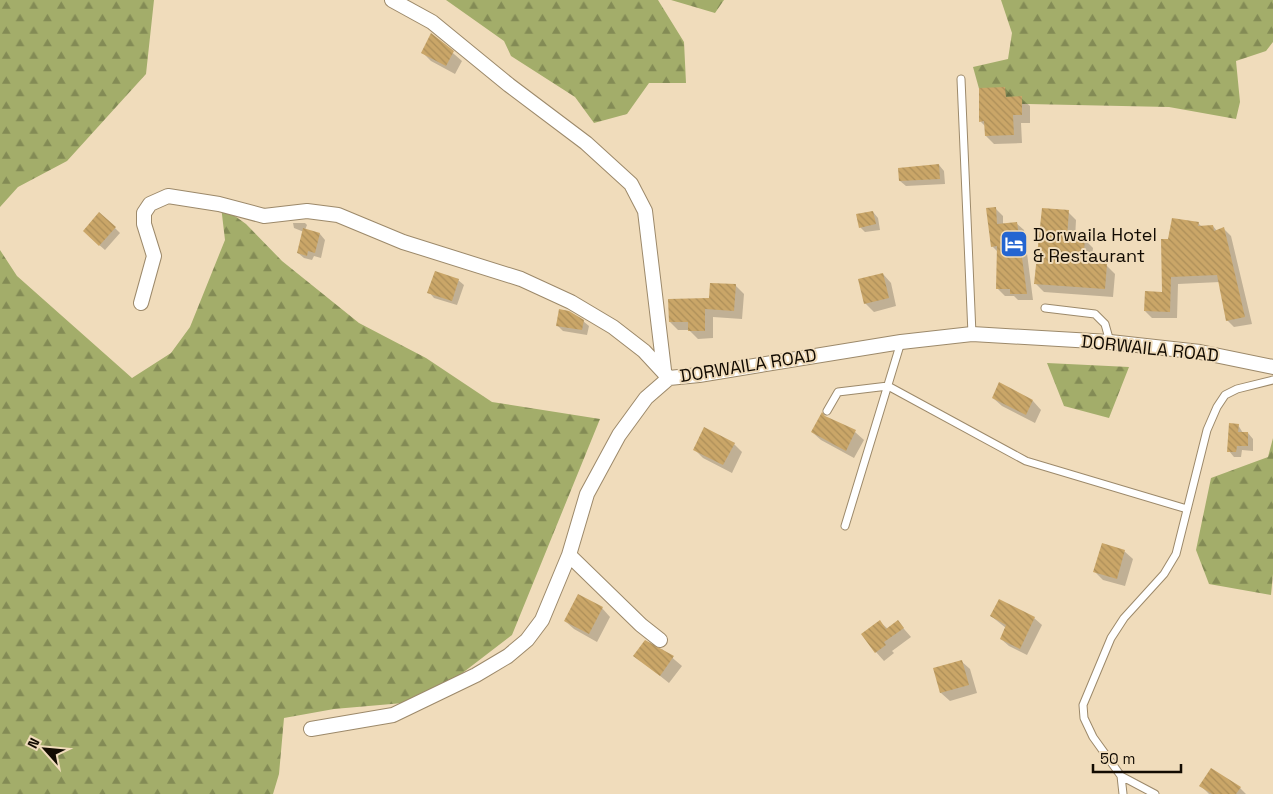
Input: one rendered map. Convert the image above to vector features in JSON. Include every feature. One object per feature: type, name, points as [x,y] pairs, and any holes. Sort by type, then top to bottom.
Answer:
[{"type":"street","points":[[392,0],[432,22],[509,85],[586,143],[631,184],[645,210],[666,374]]},
{"type":"street","points":[[140,303],[154,256],[144,224],[144,213],[150,204],[168,196],[219,204],[264,216],[307,210],[338,215],[403,242],[521,279],[572,302],[613,328],[644,351],[666,374]]},
{"type":"street","name":"DORWAILA ROAD","points":[[311,729],[393,715],[476,675],[508,656],[528,640],[542,620],[569,555],[587,494],[619,435],[666,374],[699,375],[901,342],[972,334],[1110,342],[1200,352],[1273,367]]},
{"type":"street","points":[[569,555],[660,640]]},
{"type":"lane","points":[[960,79],[972,334]]},
{"type":"lane","points":[[1045,308],[1095,314],[1102,318],[1106,324],[1110,342]]},
{"type":"lane","points":[[844,526],[901,342]]},
{"type":"lane","points":[[1155,794],[1121,776],[1093,737],[1084,718],[1083,705],[1115,632],[1124,618],[1164,574],[1176,554],[1207,430],[1217,407],[1226,395],[1237,389],[1273,380]]},
{"type":"lane","points":[[827,411],[838,392],[888,386],[1026,461],[1187,509]]},
{"type":"lane","points":[[1121,776],[1123,794]]},
{"type":"green space","points":[[0,0],[154,0],[146,74],[67,161],[18,187],[0,207]]},
{"type":"green space","points":[[446,0],[658,0],[684,42],[686,83],[649,83],[627,114],[594,123],[575,97],[511,56],[504,41]]},
{"type":"green space","points":[[671,0],[724,0],[715,13]]},
{"type":"green space","points":[[1001,0],[1273,0],[1273,42],[1266,51],[1236,61],[1240,102],[1236,119],[1169,107],[983,103],[973,67],[1008,59],[1012,33]]},
{"type":"green space","points":[[221,206],[246,224],[282,261],[359,323],[426,358],[492,402],[600,419],[512,635],[426,701],[334,709],[284,718],[279,774],[273,794],[0,794],[0,250],[17,276],[132,378],[171,353],[190,327],[225,240]]},
{"type":"green space","points":[[1047,363],[1129,367],[1109,418],[1064,406]]},
{"type":"green space","points":[[1273,438],[1273,574],[1271,595],[1209,584],[1196,550],[1211,478],[1268,457]]},
{"type":"building","points":[[431,33],[454,51],[446,66],[421,53]]},
{"type":"building","points":[[1005,87],[1006,97],[1022,96],[1022,115],[1013,115],[1014,135],[985,136],[984,121],[979,122],[979,88]]},
{"type":"building","points":[[939,164],[940,179],[899,181],[898,168]]},
{"type":"building","points":[[996,207],[997,224],[1017,222],[1027,294],[1010,294],[1010,289],[996,289],[997,246],[991,247],[986,208]]},
{"type":"building","points":[[1042,208],[1069,210],[1067,237],[1085,239],[1083,262],[1107,264],[1105,289],[1034,284]]},
{"type":"building","points":[[873,211],[876,224],[859,228],[856,214]]},
{"type":"building","points":[[99,212],[116,227],[99,246],[83,231]]},
{"type":"building","points":[[1172,218],[1199,222],[1198,226],[1213,225],[1214,231],[1224,227],[1245,317],[1226,321],[1217,275],[1171,277],[1170,312],[1144,311],[1145,291],[1162,292],[1161,239],[1168,239]]},
{"type":"building","points":[[303,228],[320,233],[315,253],[308,251],[307,256],[297,253]]},
{"type":"building","points":[[435,271],[459,279],[452,301],[427,293]]},
{"type":"building","points":[[883,273],[889,298],[864,304],[858,279]]},
{"type":"building","points":[[710,283],[736,284],[734,311],[705,309],[705,331],[688,331],[688,322],[669,322],[668,299],[709,298]]},
{"type":"building","points":[[559,309],[569,311],[584,320],[582,330],[556,326]]},
{"type":"building","points":[[999,382],[1033,400],[1026,415],[992,398]]},
{"type":"building","points":[[822,412],[825,416],[856,430],[846,451],[811,432]]},
{"type":"building","points":[[1229,423],[1239,424],[1238,432],[1248,432],[1248,446],[1237,446],[1236,452],[1227,452]]},
{"type":"building","points":[[704,427],[735,443],[723,465],[693,450]]},
{"type":"building","points":[[1102,543],[1125,550],[1117,579],[1093,572]]},
{"type":"building","points":[[578,594],[603,607],[589,634],[564,621]]},
{"type":"building","points":[[999,599],[1035,617],[1020,649],[1000,639],[1006,625],[990,616]]},
{"type":"building","points":[[880,620],[886,629],[898,620],[904,628],[884,642],[886,645],[875,653],[861,634]]},
{"type":"building","points":[[645,640],[674,656],[660,676],[633,656]]},
{"type":"building","points":[[962,660],[969,685],[940,693],[933,668]]},
{"type":"building","points":[[1211,768],[1241,787],[1236,794],[1212,794],[1199,786]]},
{"type":"place","name":"Dorwaila Hotel & Restaurant","points":[[1014,244]]}]
